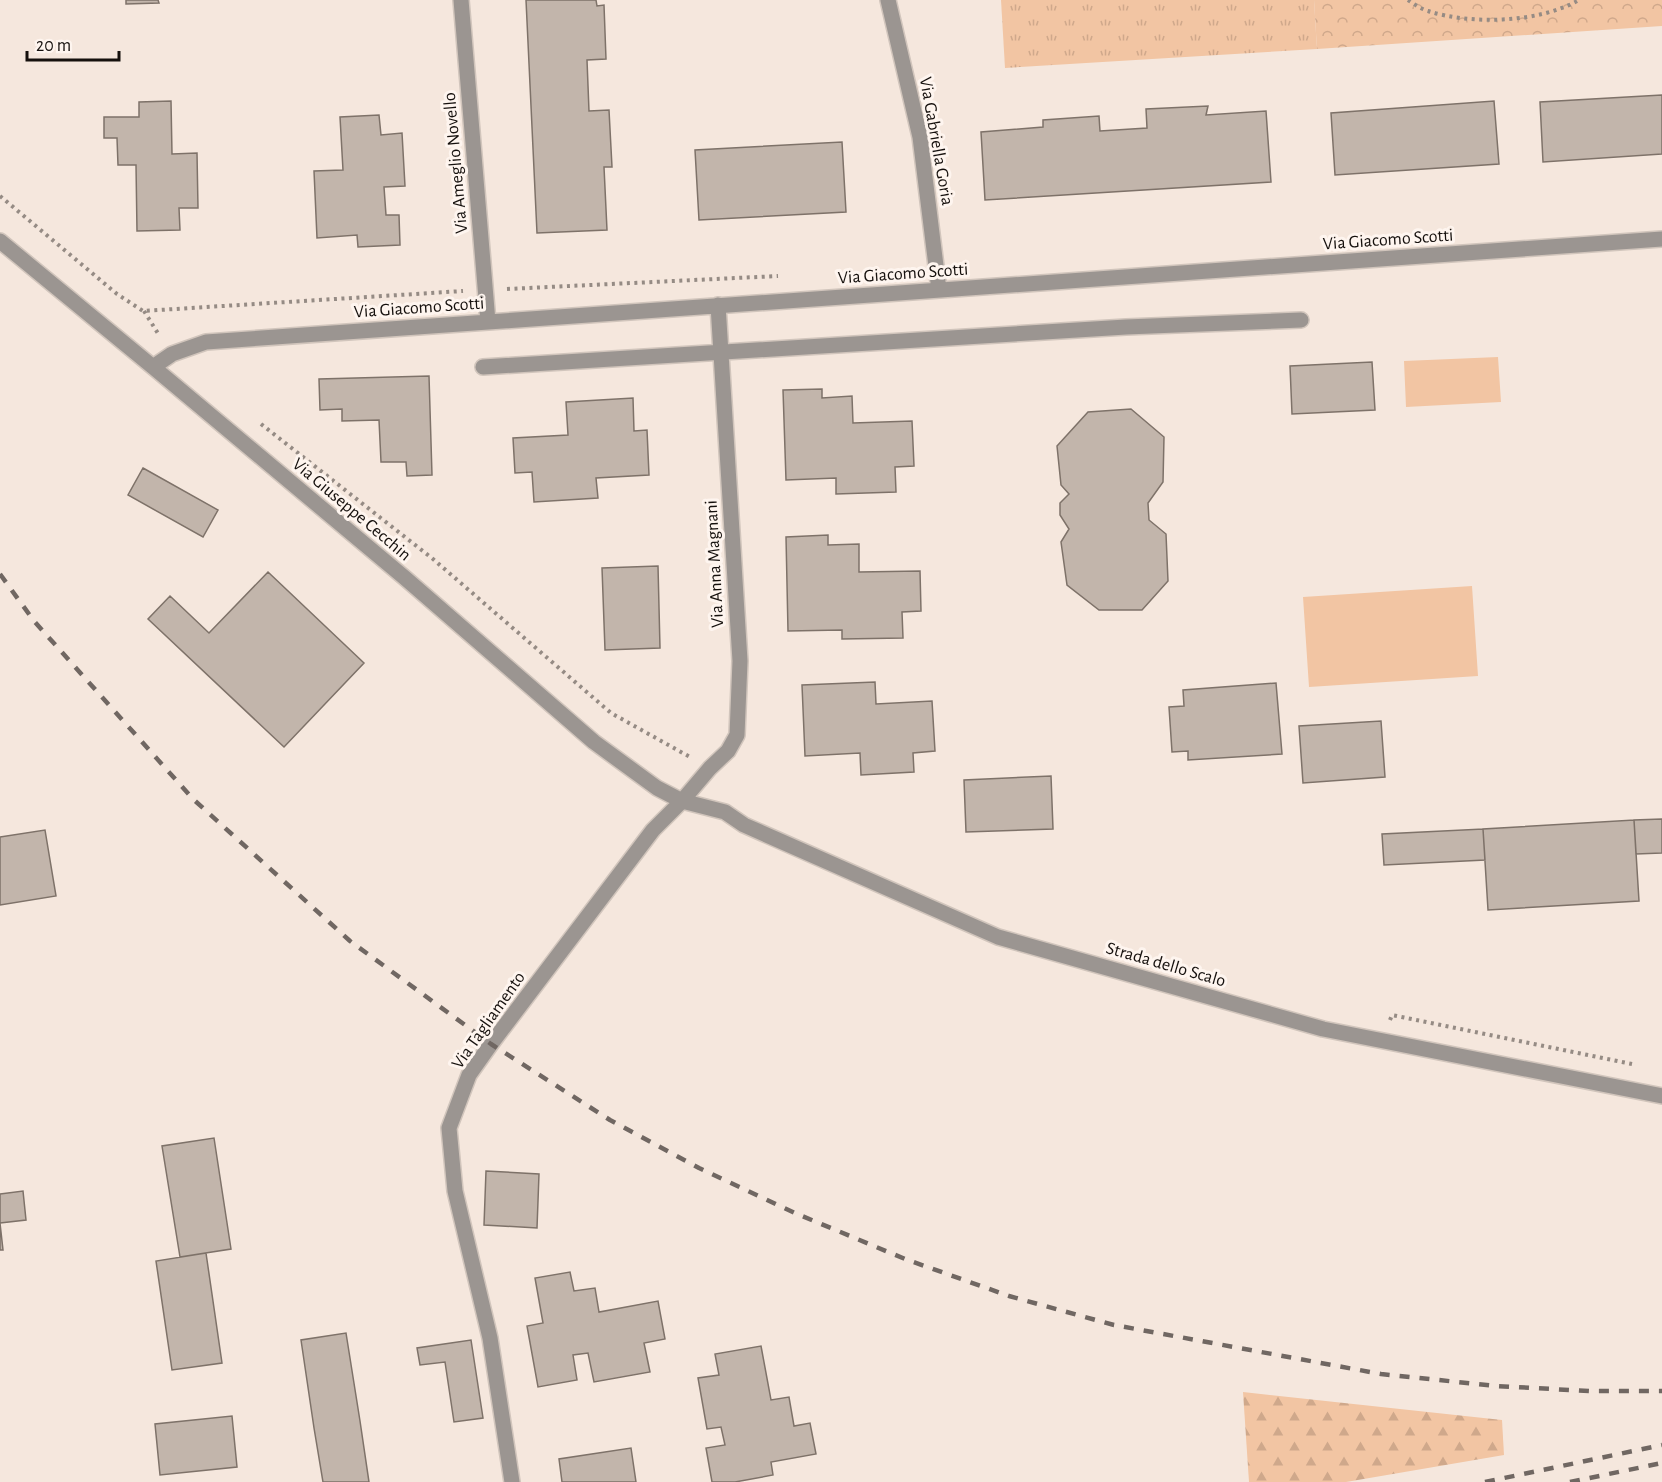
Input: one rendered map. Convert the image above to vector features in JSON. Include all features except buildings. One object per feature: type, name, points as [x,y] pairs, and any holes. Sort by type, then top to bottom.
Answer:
[{"type":"street","name":"Via Ameglio Novello","points":[[460,0],[488,322]]},
{"type":"street","name":"Via Gabriella Goria","points":[[888,0],[920,137],[939,290]]},
{"type":"street","name":"Via Giacomo Scotti","points":[[153,367],[172,354],[206,342],[1662,239]]},
{"type":"street","name":"Via Giuseppe Cecchin","points":[[0,241],[405,578],[594,742],[657,788],[682,801]]},
{"type":"street","name":"Via Anna Magnani","points":[[682,801],[728,751],[737,735],[740,661],[718,305]]},
{"type":"street","points":[[483,367],[1126,327],[1301,320]]},
{"type":"street","name":"Strada dello Scalo","points":[[682,801],[725,812],[744,825],[998,938],[1323,1029],[1662,1096]]},
{"type":"street","name":"Via Tagliamento","points":[[512,1482],[490,1338],[455,1191],[449,1128],[469,1075],[491,1044],[653,830],[682,801]]},
{"type":"path","points":[[1408,0],[1426,11],[1477,20],[1534,17],[1579,0]]},
{"type":"path","points":[[0,196],[117,294],[143,310],[172,354]]},
{"type":"path","points":[[143,310],[485,290],[783,276]]},
{"type":"path","points":[[256,420],[433,559],[611,713],[710,768]]},
{"type":"green space","points":[[1001,0],[1314,0],[1317,49],[1005,68]]},
{"type":"green space","points":[[1314,0],[1662,0],[1662,26],[1317,49]]},
{"type":"green space","points":[[1498,357],[1501,402],[1406,407],[1404,361]]},
{"type":"green space","points":[[1472,586],[1478,676],[1309,687],[1303,597]]},
{"type":"green space","points":[[1243,1392],[1502,1420],[1504,1455],[1346,1482],[1249,1482]]},
{"type":"railway","points":[[0,574],[34,621],[193,799],[350,941],[491,1044],[610,1120],[699,1168],[795,1213],[905,1259],[1009,1296],[1114,1325],[1381,1374],[1496,1386],[1589,1391],[1662,1391]]},
{"type":"railway","points":[[1485,1482],[1662,1445]]},
{"type":"railway","points":[[1570,1482],[1662,1463]]}]
